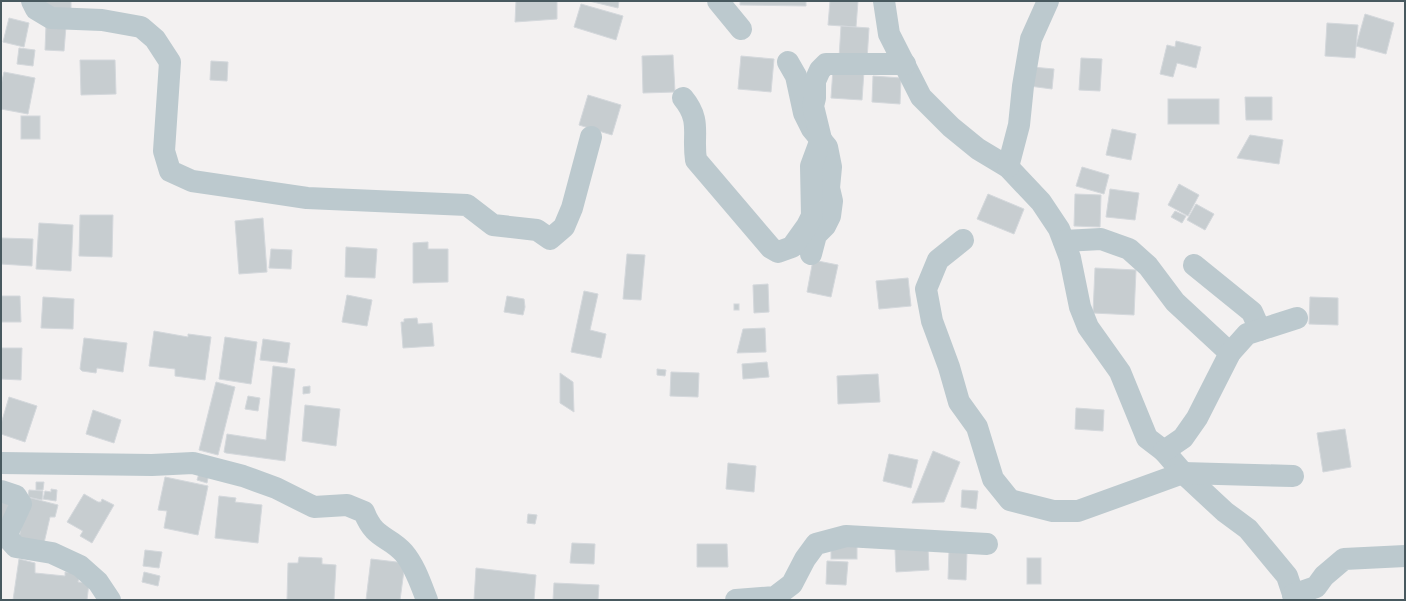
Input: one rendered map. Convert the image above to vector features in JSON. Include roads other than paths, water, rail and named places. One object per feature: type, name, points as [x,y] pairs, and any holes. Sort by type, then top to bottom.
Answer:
[{"type":"street","points":[[32,1],[36,8],[51,18],[102,20],[141,27],[155,39],[170,62],[164,151],[170,171],[192,181],[308,198],[467,204],[493,224],[537,230],[550,239],[564,227],[572,208],[591,137]]},
{"type":"street","points":[[718,1],[741,28]]},
{"type":"street","points":[[884,1],[889,34],[921,97],[951,126],[978,149],[1008,167],[1041,202],[1059,229],[1070,258],[1080,307],[1088,327],[1120,372],[1147,438],[1164,451],[1183,473],[1225,512],[1248,529],[1287,576],[1294,598],[1316,586],[1324,576],[1344,559],[1405,556]]},
{"type":"street","points":[[1008,167],[1020,125],[1023,86],[1031,39],[1048,1]]},
{"type":"street","points":[[788,62],[796,76],[804,113],[812,129],[827,147],[831,167],[829,188],[832,201],[830,216],[825,226],[816,235],[811,254]]},
{"type":"street","points":[[684,98],[695,117],[694,148],[696,160],[699,166],[770,248],[778,252],[792,247],[807,226],[812,216],[811,166],[821,139],[813,106],[815,98],[815,81],[820,70],[826,64],[905,64]]},
{"type":"street","points":[[1064,241],[1101,239],[1129,249],[1148,266],[1175,302],[1230,353]]},
{"type":"street","points":[[963,240],[938,260],[926,289],[932,321],[949,367],[959,402],[977,428],[992,479],[1010,500],[1053,511],[1078,511],[1183,473],[1293,476]]},
{"type":"street","points":[[1194,265],[1252,312],[1260,330]]},
{"type":"street","points":[[1164,451],[1183,438],[1197,418],[1230,353],[1247,334],[1297,318]]},
{"type":"street","points":[[1,463],[152,465],[193,463],[243,476],[276,488],[314,507],[347,505],[364,512],[369,524],[376,533],[404,553],[415,572],[427,600]]},
{"type":"street","points":[[1,491],[16,496],[21,504],[6,536],[16,547],[52,553],[80,566],[98,582],[110,600]]},
{"type":"street","points":[[736,600],[775,597],[792,584],[805,559],[816,544],[846,536],[987,544]]}]
